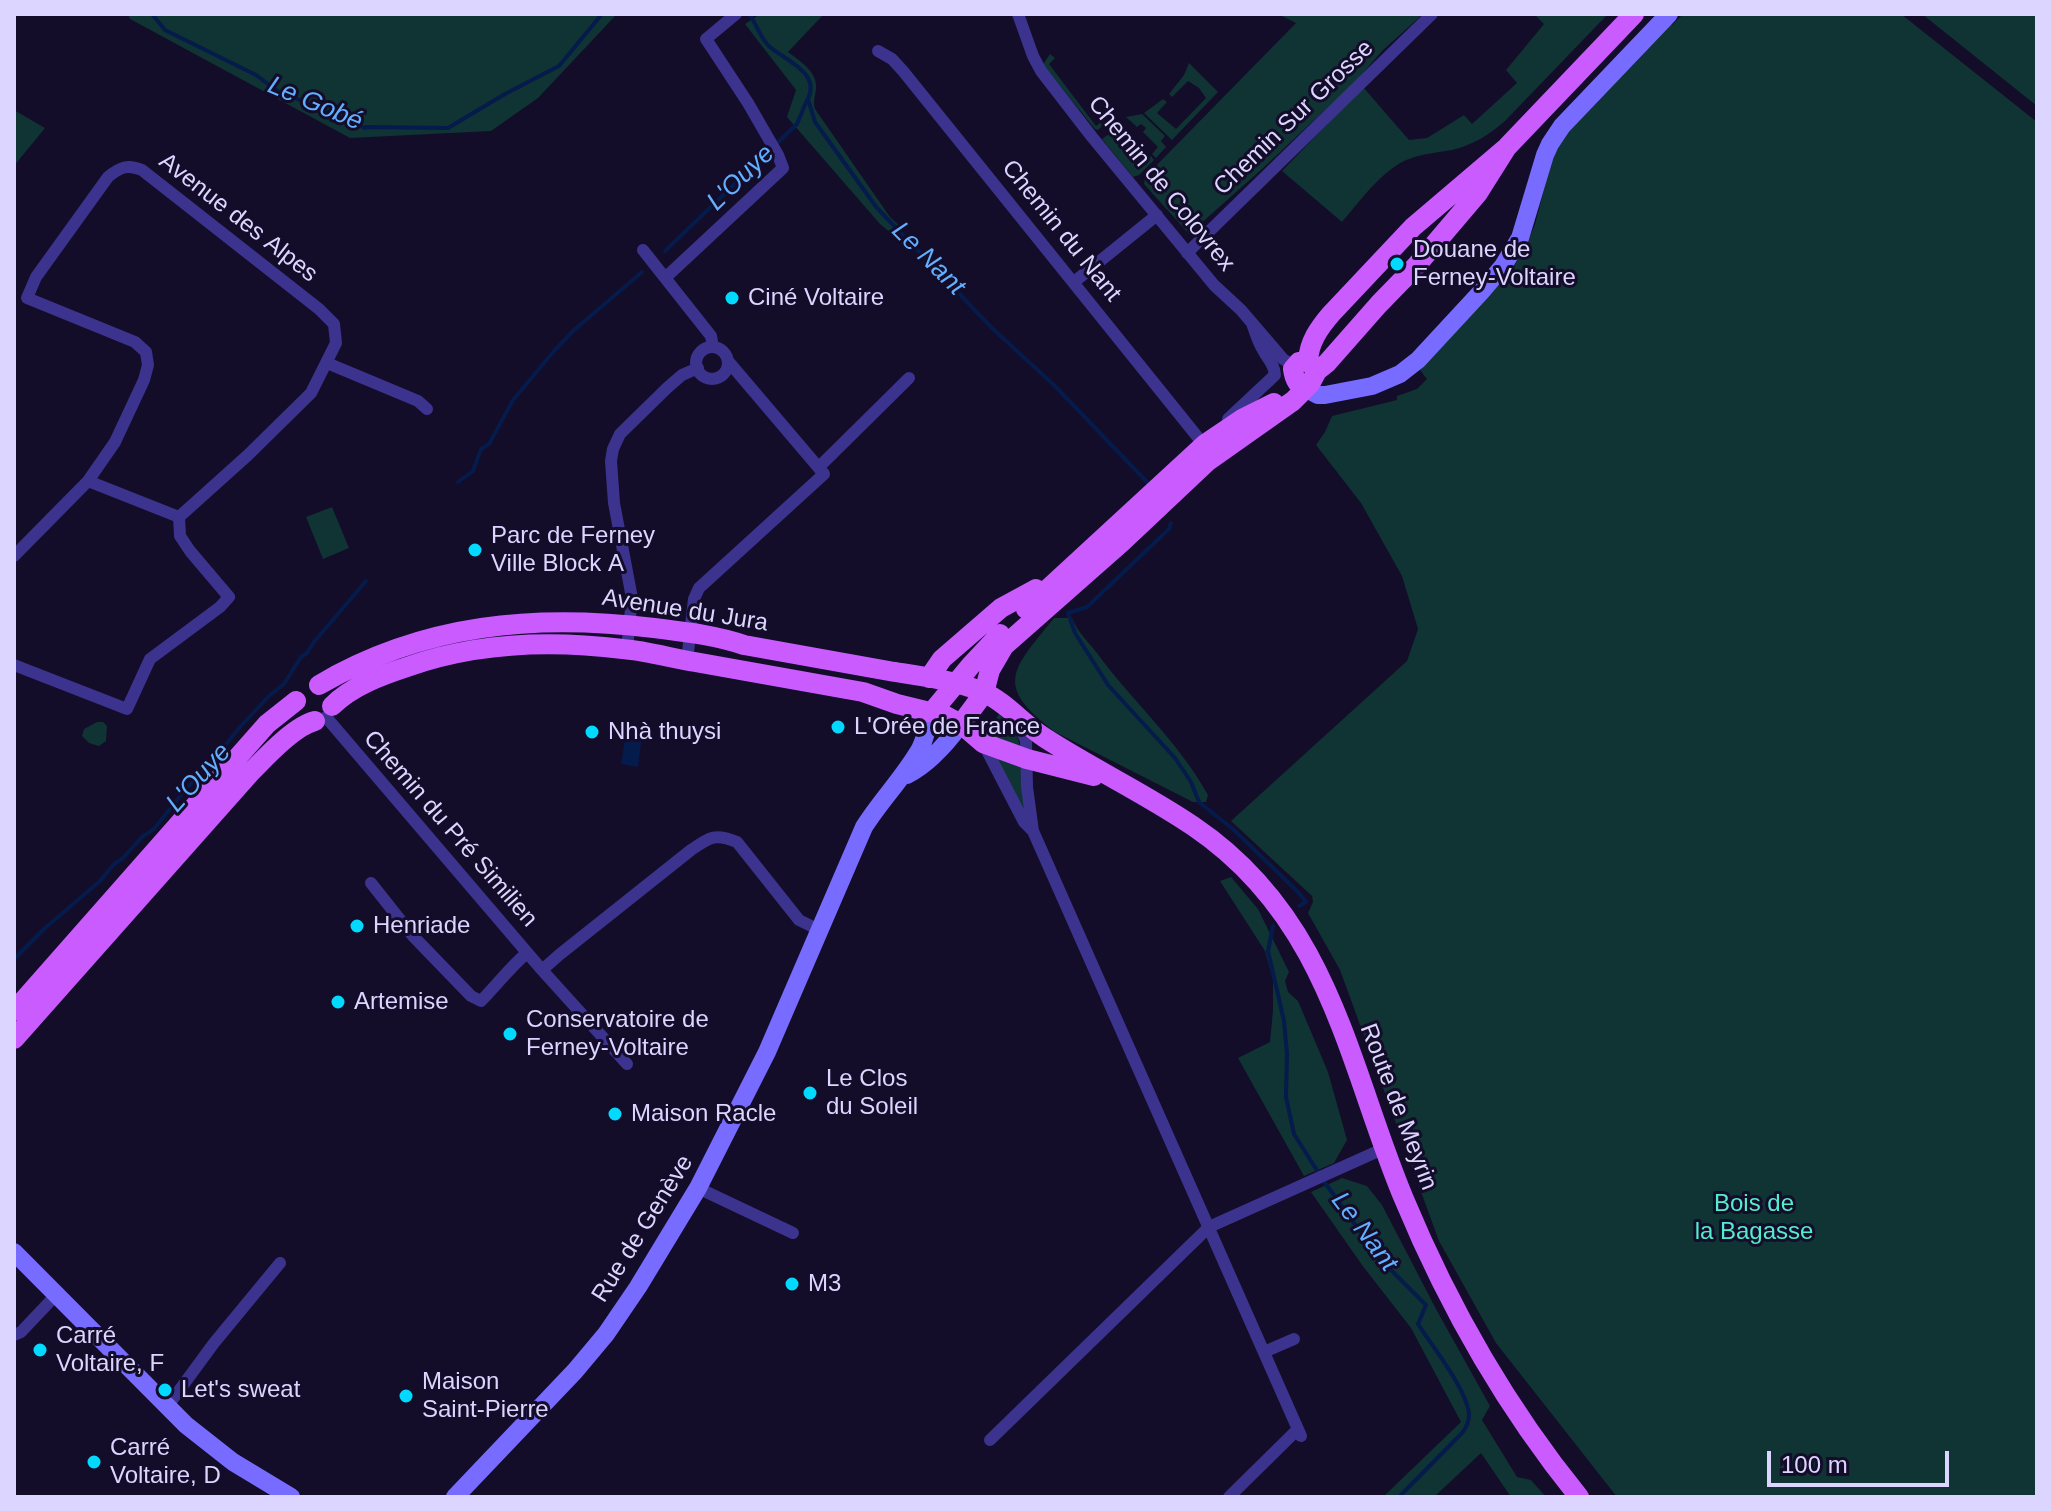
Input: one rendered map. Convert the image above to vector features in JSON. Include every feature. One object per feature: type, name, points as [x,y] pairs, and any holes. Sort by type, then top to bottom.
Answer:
[{"type":"main road","points":[[961,724],[984,693],[995,659],[1015,636],[1208,461],[1293,401],[1319,328],[1382,257],[1507,147],[1634,14]]},
{"type":"main road","points":[[932,712],[999,636],[1205,444],[1242,419],[1271,405],[1304,373],[1327,363],[1478,193],[1507,147]]},
{"type":"main road","points":[[929,678],[942,659],[1001,608],[1061,576]]},
{"type":"main road","name":"Avenue du Jura","points":[[319,685],[391,651],[451,632],[543,622],[630,625],[717,637],[744,645],[929,678],[984,693]]},
{"type":"main road","name":"Avenue du Jura","points":[[14,1039],[250,773],[278,746],[356,689],[417,663],[480,648],[544,643],[627,649],[863,692],[946,716],[961,724]]},
{"type":"main road","points":[[319,685],[330,693],[324,715],[303,717],[296,701],[300,690],[305,686],[319,685]]},
{"type":"main road","name":"Route de Meyrin","points":[[984,693],[1044,737],[1213,841],[1277,905],[1309,956],[1325,989],[1403,1197],[1466,1327],[1523,1423],[1579,1497]]},
{"type":"main road","points":[[14,1011],[267,724],[296,701]]},
{"type":"main road","name":"Route de Meyrin","points":[[961,724],[983,743],[1027,759],[1117,782]]},
{"type":"street","points":[[665,278],[783,168],[770,141],[706,39],[736,14]]},
{"type":"street","name":"Chemin de Colovrex","points":[[1018,14],[1041,71],[1092,137],[1214,285],[1241,310],[1283,359],[1304,373]]},
{"type":"street","name":"Chemin Sur Grosse","points":[[1187,253],[1432,14]]},
{"type":"street","points":[[1304,373],[1318,395],[1325,395],[1392,379],[1418,360],[1511,255],[1524,227],[1545,155],[1562,126],[1669,14]]},
{"type":"street","name":"Chemin du Nant","points":[[878,51],[892,59],[903,71],[1205,444]]},
{"type":"street","name":"Avenue des Alpes","points":[[14,556],[88,481],[115,442],[148,365],[146,352],[135,342],[27,298],[36,277],[108,177],[117,170],[133,166],[319,309],[334,324],[336,343],[311,393],[179,517]]},
{"type":"street","points":[[1074,282],[1157,215]]},
{"type":"street","points":[[643,250],[711,336],[713,347]]},
{"type":"street","points":[[1205,444],[1275,375],[1272,362],[1263,351],[1252,323]]},
{"type":"street","points":[[728,361],[726,371],[714,379],[701,374],[697,360],[703,351],[713,347],[724,352],[728,361],[822,470]]},
{"type":"street","points":[[327,363],[418,401],[427,409]]},
{"type":"street","points":[[627,649],[631,589],[614,503],[613,449],[620,434],[667,388],[682,375],[698,368]]},
{"type":"street","points":[[687,661],[694,599],[699,588],[822,470],[909,378]]},
{"type":"street","points":[[14,665],[127,709],[150,659],[229,597],[180,536],[179,517],[88,481]]},
{"type":"street","points":[[1012,711],[1024,735],[1033,831],[1300,1433],[1229,1497]]},
{"type":"street","name":"Rue de Genève","points":[[455,1497],[599,1344],[638,1287],[698,1188],[767,1052],[864,827],[921,748],[932,712]]},
{"type":"street","name":"Chemin du Pré Similien","points":[[324,715],[527,953],[627,1064]]},
{"type":"street","name":"Rue de Genève","points":[[901,778],[919,769],[961,724]]},
{"type":"street","points":[[983,743],[1024,822],[1033,831]]},
{"type":"street","points":[[542,970],[691,850],[715,837],[737,842],[799,920],[819,930]]},
{"type":"street","points":[[371,883],[413,936],[471,996],[481,1001],[527,953]]},
{"type":"street","points":[[990,1440],[1209,1227],[1385,1148]]},
{"type":"street","points":[[698,1188],[793,1233]]},
{"type":"street","points":[[14,1252],[167,1407],[267,1492],[291,1497]]},
{"type":"street","points":[[167,1407],[214,1343],[280,1263]]},
{"type":"street","points":[[14,1335],[21,1332],[56,1295]]},
{"type":"street","points":[[1264,1352],[1294,1339]]},
{"type":"green space","points":[[128,14],[617,14],[538,98],[491,131],[350,138],[130,19]]},
{"type":"green space","points":[[760,14],[824,14],[788,52],[811,72],[816,83],[815,109],[890,217],[901,227],[892,234],[787,117],[796,90],[745,24]]},
{"type":"green space","points":[[1278,14],[1423,14],[1382,51],[1357,80],[1189,234],[1144,184],[1145,177],[1296,23]]},
{"type":"green space","points":[[1534,14],[1608,14],[1505,121],[1487,135],[1460,148],[1421,155],[1395,166],[1378,180],[1342,222],[1282,171],[1363,87],[1409,140],[1427,138],[1464,115],[1472,124],[1517,83],[1506,70],[1544,24]]},
{"type":"green space","name":"Bois de la Bagasse","points":[[1683,14],[1901,14],[2037,122],[2037,1497],[1617,1497],[1496,1343],[1439,1241],[1340,970],[1308,913],[1312,896],[1231,821],[1407,661],[1418,629],[1402,576],[1361,503],[1316,445],[1332,416],[1397,400],[1397,396],[1417,389],[1427,379],[1420,370],[1515,265],[1535,224],[1553,155],[1563,137]]},
{"type":"green space","points":[[1922,14],[2037,14],[2037,106]]},
{"type":"green space","points":[[1050,54],[1055,58],[1049,64],[1096,126],[1104,120],[1106,122],[1098,130],[1044,66]]},
{"type":"green space","points":[[1189,63],[1218,92],[1172,140],[1144,113],[1163,99],[1167,102],[1157,113],[1176,129],[1206,98],[1199,88],[1188,81],[1172,97],[1169,94]]},
{"type":"green space","points":[[14,110],[45,128],[14,166]]},
{"type":"green space","points":[[1142,114],[1165,136],[1161,141],[1166,147],[1156,158],[1152,154],[1158,147],[1143,132],[1146,128],[1141,124],[1137,127],[1126,117]]},
{"type":"green space","points":[[1109,134],[1142,165],[1151,156],[1154,160],[1133,177],[1102,139]]},
{"type":"green space","points":[[332,507],[349,548],[323,559],[306,517]]},
{"type":"green space","points":[[1054,618],[1072,618],[1083,636],[1183,757],[1208,795],[1206,802],[1193,802],[1055,732],[1023,702],[1016,689],[1020,665]]},
{"type":"green space","points":[[999,714],[1016,735],[1021,751],[981,732]]},
{"type":"green space","points":[[97,722],[107,726],[106,741],[99,746],[89,743],[82,736],[84,729]]},
{"type":"green space","points":[[994,755],[1023,762],[1027,819]]},
{"type":"green space","points":[[1231,877],[1258,909],[1289,972],[1285,981],[1288,992],[1298,1001],[1328,1072],[1347,1140],[1334,1163],[1304,1176],[1238,1058],[1270,1042],[1273,980],[1265,951],[1220,881]]},
{"type":"green space","points":[[1342,1178],[1367,1186],[1382,1205],[1490,1406],[1482,1420],[1517,1477],[1531,1480],[1546,1497],[1511,1497],[1481,1453],[1434,1497],[1383,1497],[1461,1422],[1411,1328],[1311,1192]]},
{"type":"water","points":[[626,733],[642,735],[638,767],[621,764]]},
{"type":"waterway","name":"Le Gobé","points":[[152,14],[165,30],[256,75],[276,90],[365,128],[448,128],[559,66],[602,14]]},
{"type":"waterway","name":"Le Nant","points":[[749,14],[767,44],[806,75],[810,82],[808,99],[815,122],[877,208],[1147,482]]},
{"type":"waterway","name":"L'Ouye","points":[[665,251],[797,124],[807,100]]},
{"type":"waterway","name":"L'Ouye","points":[[458,482],[473,471],[481,449],[489,444],[513,400],[554,351],[642,272]]},
{"type":"waterway","name":"Le Nant","points":[[1171,523],[1169,529],[1087,607],[1068,613],[1075,633],[1108,685],[1175,758],[1191,782],[1199,802],[1234,830],[1299,893],[1306,902],[1299,906]]},
{"type":"waterway","name":"L'Ouye","points":[[14,959],[154,829],[240,727],[284,684],[301,657],[366,581]]},
{"type":"waterway","name":"Le Nant","points":[[1273,926],[1268,951],[1284,1021],[1286,1097],[1294,1134],[1380,1259],[1426,1305],[1418,1324],[1456,1381],[1467,1405],[1469,1418],[1463,1431],[1399,1497]]},
{"type":"place","name":"Douane de Ferney-Voltaire","points":[[1397,264]]},
{"type":"place","name":"Ciné Voltaire","points":[[732,298]]},
{"type":"place","name":"Parc de Ferney Ville Block A","points":[[475,550]]},
{"type":"place","name":"L'Orée de France","points":[[838,727]]},
{"type":"place","name":"Nhà thuysi","points":[[592,732]]},
{"type":"place","name":"Henriade","points":[[357,926]]},
{"type":"place","name":"Artemise","points":[[338,1002]]},
{"type":"place","name":"Conservatoire de Ferney-Voltaire","points":[[510,1034]]},
{"type":"place","name":"Le Clos du Soleil","points":[[810,1093]]},
{"type":"place","name":"Maison Racle","points":[[615,1114]]},
{"type":"place","name":"M3","points":[[792,1284]]},
{"type":"place","name":"Carré Voltaire, F","points":[[40,1350]]},
{"type":"place","name":"Let's sweat","points":[[165,1390]]},
{"type":"place","name":"Maison Saint-Pierre","points":[[406,1396]]},
{"type":"place","name":"Carré Voltaire, D","points":[[94,1462]]}]
